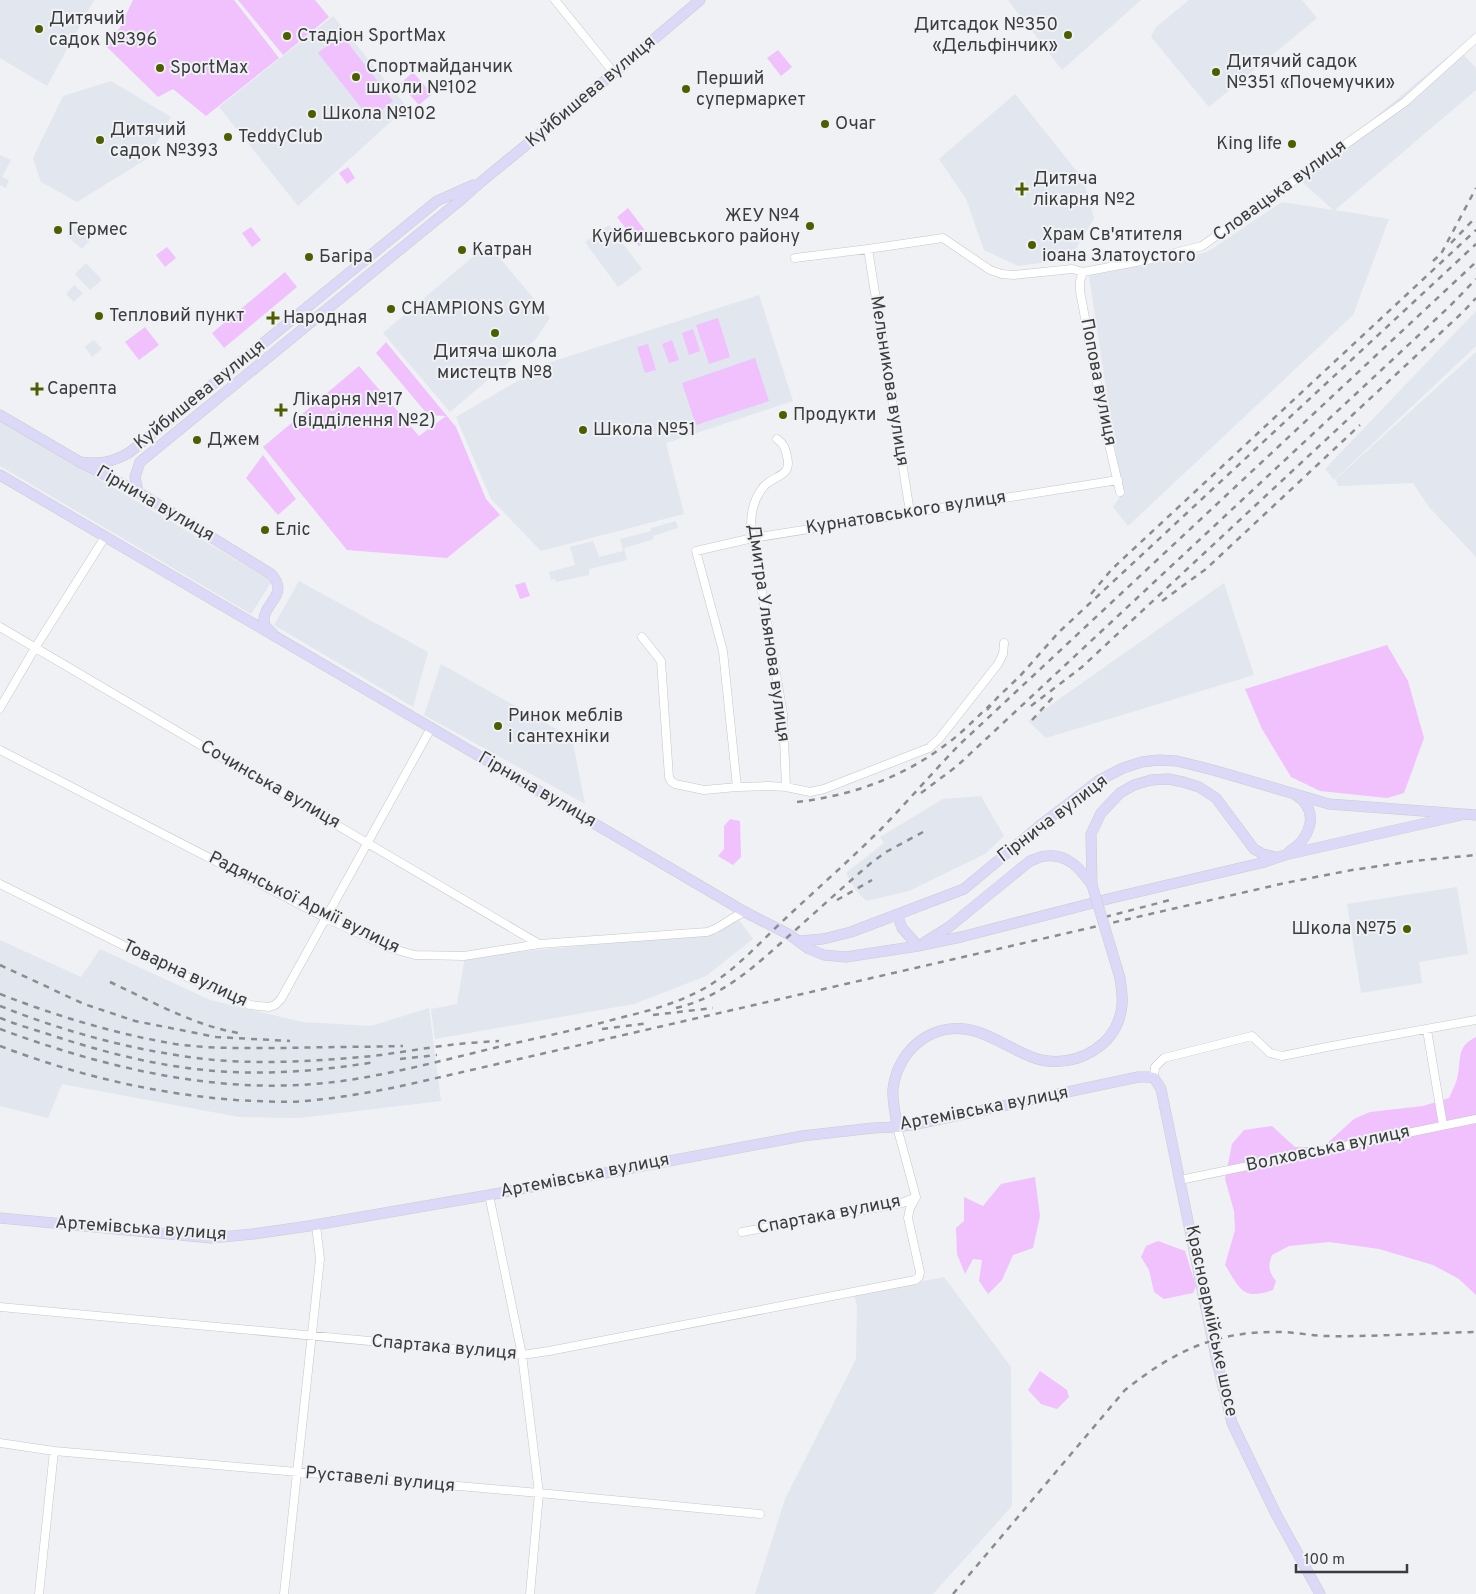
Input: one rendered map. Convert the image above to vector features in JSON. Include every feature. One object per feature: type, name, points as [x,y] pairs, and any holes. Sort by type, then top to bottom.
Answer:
[{"type":"main road","name":"Куйбишева вулиця","points":[[138,492],[135,477],[140,462],[463,198],[700,0]]},
{"type":"main road","name":"Куйбишева вулиця","points":[[80,462],[94,464],[108,462],[130,452],[437,201],[481,182]]},
{"type":"main road","points":[[437,201],[443,200],[446,202],[448,205],[445,212]]},
{"type":"main road","name":"Гірнича вулиця","points":[[0,415],[80,462],[138,492],[272,574],[278,589],[267,612]]},
{"type":"main road","points":[[130,452],[129,458],[131,461],[134,463],[140,462]]},
{"type":"main road","name":"Гірнича вулиця","points":[[0,476],[799,942],[809,950],[824,955],[846,957],[961,937],[1112,898],[1200,878],[1280,856],[1471,814]]},
{"type":"main road","points":[[243,618],[255,618],[267,612]]},
{"type":"main road","points":[[267,612],[265,624],[275,637]]},
{"type":"main road","name":"Гірнича вулиця","points":[[799,942],[823,939],[851,932],[964,889],[1075,797],[1098,781],[1123,768],[1150,761],[1177,761],[1329,804],[1471,814]]},
{"type":"main road","points":[[897,1127],[893,1090],[897,1074],[902,1061],[911,1049],[921,1039],[933,1033],[966,1029],[979,1032],[1040,1059],[1055,1061],[1069,1060],[1087,1055],[1111,1035],[1119,1021],[1122,1004],[1120,978],[1092,885],[1091,834],[1101,813],[1120,793],[1134,785],[1151,780],[1168,779],[1199,787],[1216,798],[1254,849],[1262,854],[1280,856],[1298,847],[1308,832],[1311,819],[1309,808],[1302,799],[1293,794]]},
{"type":"main road","points":[[897,914],[902,928],[918,946],[949,927],[1030,861],[1046,855],[1065,858],[1079,868],[1092,885]]},
{"type":"main road","name":"Артемівська вулиця","points":[[0,1219],[211,1238],[253,1234],[489,1195],[802,1136],[897,1127],[996,1108],[1138,1077],[1154,1078]]},
{"type":"main road","name":"Красноармійське шосе","points":[[1154,1078],[1161,1089],[1217,1362],[1232,1423],[1276,1514],[1320,1594]]},
{"type":"street","points":[[555,0],[614,73]]},
{"type":"street","name":"Словацька вулиця","points":[[795,258],[943,238],[990,270],[1014,275],[1072,270],[1083,272],[1146,260],[1202,246],[1405,102],[1476,38]]},
{"type":"street","name":"Мельникова вулиця","points":[[868,249],[910,512]]},
{"type":"street","name":"Попова вулиця","points":[[1083,272],[1080,281],[1080,291],[1105,427],[1120,492]]},
{"type":"street","name":"Дмитра Ульянова вулиця","points":[[777,439],[784,445],[788,468],[785,472],[764,485],[753,505],[751,520],[752,538],[783,714],[786,787]]},
{"type":"street","name":"Курнатовського вулиця","points":[[736,787],[723,650],[696,551],[752,538],[1118,480]]},
{"type":"street","points":[[0,708],[35,648],[105,537]]},
{"type":"street","name":"Сочинська вулиця","points":[[0,627],[539,944]]},
{"type":"street","points":[[642,637],[660,661],[669,777],[671,781],[675,784],[704,790],[736,787],[786,787],[802,792],[817,792],[929,748],[939,739],[998,664],[1003,654],[1004,643]]},
{"type":"street","name":"Товарна вулиця","points":[[0,884],[193,980],[250,1004],[269,1007],[275,1005],[281,999],[431,728]]},
{"type":"street","name":"Радянської Армії вулиця","points":[[0,750],[326,918],[393,949],[415,955],[464,956],[539,944],[707,932],[718,928],[737,914],[745,912]]},
{"type":"street","points":[[1154,1078],[1154,1067],[1164,1058],[1252,1036],[1270,1053],[1282,1056],[1476,1020]]},
{"type":"street","points":[[1426,1030],[1443,1124]]},
{"type":"street","name":"Волховська вулиця","points":[[1180,1180],[1476,1118]]},
{"type":"street","name":"Спартака вулиця","points":[[0,1306],[522,1355],[569,1348],[915,1280],[919,1277],[920,1272],[908,1218],[910,1208],[916,1197],[897,1127]]},
{"type":"street","points":[[489,1195],[522,1355],[539,1493],[530,1594]]},
{"type":"street","name":"Спартака вулиця","points":[[742,1232],[902,1203],[916,1197]]},
{"type":"street","points":[[284,1594],[320,1260],[316,1225]]},
{"type":"street","name":"Руставелі вулиця","points":[[0,1442],[54,1451],[760,1514]]},
{"type":"street","points":[[38,1594],[54,1451]]},
{"type":"shaded area","name":"Дитячий садок №396","points":[[0,0],[94,0],[47,86],[0,58]]},
{"type":"shaded area","name":"SportMax","points":[[133,0],[234,0],[279,58],[206,116],[173,89],[158,97],[107,47],[119,29]]},
{"type":"shaded area","name":"Стадіон SportMax","points":[[238,0],[315,0],[329,17],[283,55]]},
{"type":"shaded area","name":"Дитсадок №350 «Дельфінчик»","points":[[1008,0],[1141,0],[1062,70]]},
{"type":"shaded area","name":"Дитячий садок №351 «Почемучки»","points":[[1189,0],[1302,0],[1317,18],[1209,107],[1151,37],[1156,27]]},
{"type":"shaded area","name":"Школа №102","points":[[333,16],[407,107],[298,206],[219,107]]},
{"type":"shaded area","name":"Спортмайданчик школи №102","points":[[341,34],[393,101],[370,119],[318,53]]},
{"type":"shaded area","points":[[1457,49],[1476,68],[1476,90],[1335,210],[1389,219],[1353,315],[1128,526],[1113,507],[1122,494],[1089,276],[1207,252],[1282,202],[1333,210],[1300,180]]},
{"type":"shaded area","points":[[778,50],[792,67],[781,76],[767,58]]},
{"type":"shaded area","points":[[413,72],[432,94],[419,105],[400,84]]},
{"type":"shaded area","name":"Дитячий садок №393","points":[[111,81],[171,117],[148,158],[77,202],[41,182],[33,158],[63,96]]},
{"type":"shaded area","name":"Дитяча лікарня №2","points":[[1015,94],[1083,179],[1094,218],[1070,259],[1018,266],[984,250],[966,199],[939,159]]},
{"type":"shaded area","points":[[0,155],[11,160],[2,177],[9,180],[6,188],[0,185]]},
{"type":"shaded area","points":[[348,167],[355,178],[347,184],[339,173]]},
{"type":"shaded area","points":[[628,208],[650,237],[639,246],[617,217]]},
{"type":"shaded area","points":[[609,225],[642,269],[618,287],[585,242]]},
{"type":"shaded area","points":[[75,227],[90,240],[82,249],[67,236]]},
{"type":"shaded area","points":[[251,227],[261,240],[252,247],[242,233]]},
{"type":"shaded area","points":[[488,244],[550,318],[535,340],[450,412],[383,333]]},
{"type":"shaded area","points":[[167,247],[176,258],[165,267],[156,255]]},
{"type":"shaded area","points":[[86,263],[102,280],[90,290],[75,274]]},
{"type":"shaded area","points":[[285,272],[297,287],[224,348],[212,333]]},
{"type":"shaded area","points":[[74,285],[83,293],[74,302],[66,294]]},
{"type":"shaded area","name":"Школа №51","points":[[759,295],[793,401],[666,443],[684,514],[541,551],[491,499],[456,417],[548,363]]},
{"type":"shaded area","points":[[1476,311],[1476,346],[1334,480],[1325,469]]},
{"type":"shaded area","points":[[718,318],[730,357],[709,364],[696,325]]},
{"type":"shaded area","points":[[145,327],[159,345],[139,360],[125,342]]},
{"type":"shaded area","points":[[693,329],[700,351],[689,355],[682,333]]},
{"type":"shaded area","points":[[94,340],[102,349],[92,357],[85,347]]},
{"type":"shaded area","points":[[672,340],[679,360],[669,363],[662,344]]},
{"type":"shaded area","points":[[386,342],[456,427],[486,499],[500,515],[447,558],[347,550],[263,447],[359,366],[419,436],[446,416],[428,415],[376,353]]},
{"type":"shaded area","points":[[648,344],[656,370],[645,373],[637,347]]},
{"type":"shaded area","points":[[1476,352],[1476,557],[1429,507],[1413,483],[1338,486],[1336,479]]},
{"type":"shaded area","points":[[755,358],[769,401],[696,425],[682,383]]},
{"type":"shaded area","points":[[0,421],[272,581],[251,614],[0,466]]},
{"type":"shaded area","points":[[263,455],[296,499],[278,515],[246,478]]},
{"type":"shaded area","points":[[676,521],[678,528],[653,536],[654,539],[624,548],[627,560],[589,569],[589,575],[556,582],[555,579],[551,580],[549,572],[575,565],[570,547],[593,541],[599,557],[623,551],[620,539],[651,531],[651,528]]},
{"type":"shaded area","points":[[299,581],[428,652],[413,707],[274,625]]},
{"type":"shaded area","points":[[525,582],[530,596],[520,599],[515,585]]},
{"type":"shaded area","points":[[1224,583],[1254,675],[1046,738],[1028,721]]},
{"type":"shaded area","points":[[1387,645],[1408,681],[1424,738],[1404,793],[1387,798],[1320,791],[1291,777],[1262,729],[1245,689]]},
{"type":"shaded area","name":"Ринок меблів і сантехніки","points":[[441,664],[572,738],[585,804],[424,715]]},
{"type":"shaded area","points":[[981,796],[1004,836],[985,854],[909,891],[866,901],[855,889],[846,873],[884,843],[880,837],[943,799]]},
{"type":"shaded area","points":[[730,819],[740,821],[741,857],[733,865],[718,856],[724,849],[724,826]]},
{"type":"shaded area","name":"Школа №75","points":[[1457,887],[1468,954],[1419,962],[1422,983],[1361,993],[1347,904]]},
{"type":"shaded area","points":[[739,920],[753,939],[706,976],[634,1004],[435,1039],[431,1009],[457,1004],[465,957],[715,933],[732,922]]},
{"type":"shaded area","points":[[0,940],[81,977],[100,949],[210,1000],[302,1022],[371,1026],[429,1008],[441,1101],[299,1118],[239,1117],[62,1084],[48,1118],[0,1106]]},
{"type":"shaded area","points":[[1476,1037],[1476,1295],[1459,1279],[1433,1265],[1379,1249],[1329,1242],[1289,1246],[1272,1255],[1270,1268],[1271,1274],[1276,1281],[1273,1290],[1255,1294],[1243,1291],[1225,1265],[1235,1230],[1234,1211],[1225,1179],[1232,1144],[1244,1130],[1272,1126],[1295,1147],[1323,1147],[1354,1119],[1370,1112],[1423,1106],[1449,1098],[1457,1079],[1462,1050],[1469,1041]]},
{"type":"shaded area","points":[[1035,1177],[1040,1216],[1033,1248],[1013,1255],[1002,1280],[988,1294],[979,1281],[982,1260],[973,1259],[965,1274],[957,1254],[956,1228],[964,1221],[964,1197],[983,1206],[1001,1184]]},
{"type":"shaded area","points":[[1158,1241],[1185,1251],[1196,1286],[1193,1293],[1164,1299],[1154,1292],[1149,1270],[1141,1257],[1146,1246]]},
{"type":"shaded area","points":[[944,1277],[1011,1367],[1012,1506],[933,1594],[755,1594],[785,1499],[856,1359],[857,1306],[854,1294]]},
{"type":"shaded area","points":[[1040,1371],[1067,1390],[1069,1397],[1057,1409],[1041,1404],[1028,1390]]},
{"type":"railway","points":[[1433,261],[1441,254],[1476,188]]},
{"type":"railway","points":[[1451,243],[1476,217]]},
{"type":"railway","points":[[1091,594],[1112,569],[1476,230]]},
{"type":"railway","points":[[987,710],[1059,632],[1476,244]]},
{"type":"railway","points":[[0,1029],[81,1056],[122,1067],[206,1082],[292,1085],[358,1079],[429,1064],[663,1006],[705,988],[738,964],[882,828],[959,745],[1476,262]]},
{"type":"railway","points":[[921,793],[957,766],[1450,306],[1476,279]]},
{"type":"railway","points":[[1031,706],[1082,667],[1476,298]]},
{"type":"railway","points":[[1162,601],[1206,569],[1360,425]]},
{"type":"railway","points":[[1032,720],[1056,694]]},
{"type":"railway","points":[[797,802],[855,790],[893,776],[928,757],[950,741],[990,705]]},
{"type":"railway","points":[[676,1008],[709,996],[738,979],[871,863],[886,852],[923,832]]},
{"type":"railway","points":[[0,1046],[58,1066],[116,1082],[176,1093],[270,1102],[296,1102],[330,1098],[406,1085],[1285,883],[1413,861],[1476,855]]},
{"type":"railway","points":[[837,900],[872,880]]},
{"type":"railway","points":[[1105,917],[1170,900]]},
{"type":"railway","points":[[0,965],[84,1004],[135,1021],[216,1037],[290,1041]]},
{"type":"railway","points":[[110,982],[189,1018],[238,1033]]},
{"type":"railway","points":[[0,994],[86,1024],[175,1044],[242,1048],[403,1046]]},
{"type":"railway","points":[[0,1006],[75,1032],[127,1046],[223,1061],[277,1062],[374,1056],[456,1044],[499,1041]]},
{"type":"railway","points":[[653,1015],[713,1008]]},
{"type":"railway","points":[[0,1018],[72,1042],[148,1061],[186,1068],[248,1073],[312,1070],[375,1062]]},
{"type":"railway","points":[[602,1029],[649,1023]]},
{"type":"railway","points":[[400,1059],[437,1055]]},
{"type":"railway","points":[[953,1594],[1125,1390],[1160,1365],[1178,1355],[1196,1346],[1215,1340],[1234,1335],[1255,1333],[1284,1332],[1342,1336],[1476,1332]]},
{"type":"place","name":"Дитячий садок №396","points":[[39,29]]},
{"type":"place","name":"Дитсадок №350 «Дельфінчик»","points":[[1068,35]]},
{"type":"place","name":"Стадіон SportMax","points":[[287,36]]},
{"type":"place","name":"SportMax","points":[[160,68]]},
{"type":"place","name":"Дитячий садок №351 «Почемучки»","points":[[1216,72]]},
{"type":"place","name":"Спортмайданчик школи №102","points":[[356,77]]},
{"type":"place","name":"Перший супермаркет","points":[[686,89]]},
{"type":"place","name":"Школа №102","points":[[312,114]]},
{"type":"place","name":"Очаг","points":[[825,124]]},
{"type":"place","name":"TeddyClub","points":[[228,137]]},
{"type":"place","name":"Дитячий садок №393","points":[[100,140]]},
{"type":"place","name":"King life","points":[[1292,144]]},
{"type":"place","name":"Дитяча лікарня №2","points":[[1022,189]]},
{"type":"place","name":"ЖЕУ №4 Куйбишевського району","points":[[810,226]]},
{"type":"place","name":"Гермес","points":[[58,230]]},
{"type":"place","name":"Храм Св'ятителя іоана Златоустого","points":[[1032,245]]},
{"type":"place","name":"Катран","points":[[462,250]]},
{"type":"place","name":"Багіра","points":[[309,257]]},
{"type":"place","name":"CHAMPIONS GYM","points":[[391,309]]},
{"type":"place","name":"Тепловий пункт","points":[[99,316]]},
{"type":"place","name":"Народная","points":[[273,318]]},
{"type":"place","name":"Дитяча школа мистецтв №8","points":[[495,333]]},
{"type":"place","name":"Сарепта","points":[[37,389]]},
{"type":"place","name":"Лікарня №17 (відділення №2)","points":[[281,410]]},
{"type":"place","name":"Продукти","points":[[783,415]]},
{"type":"place","name":"Школа №51","points":[[583,430]]},
{"type":"place","name":"Джем","points":[[197,440]]},
{"type":"place","name":"Еліс","points":[[265,530]]},
{"type":"place","name":"Ринок меблів і сантехніки","points":[[498,726]]},
{"type":"place","name":"Школа №75","points":[[1407,929]]}]
